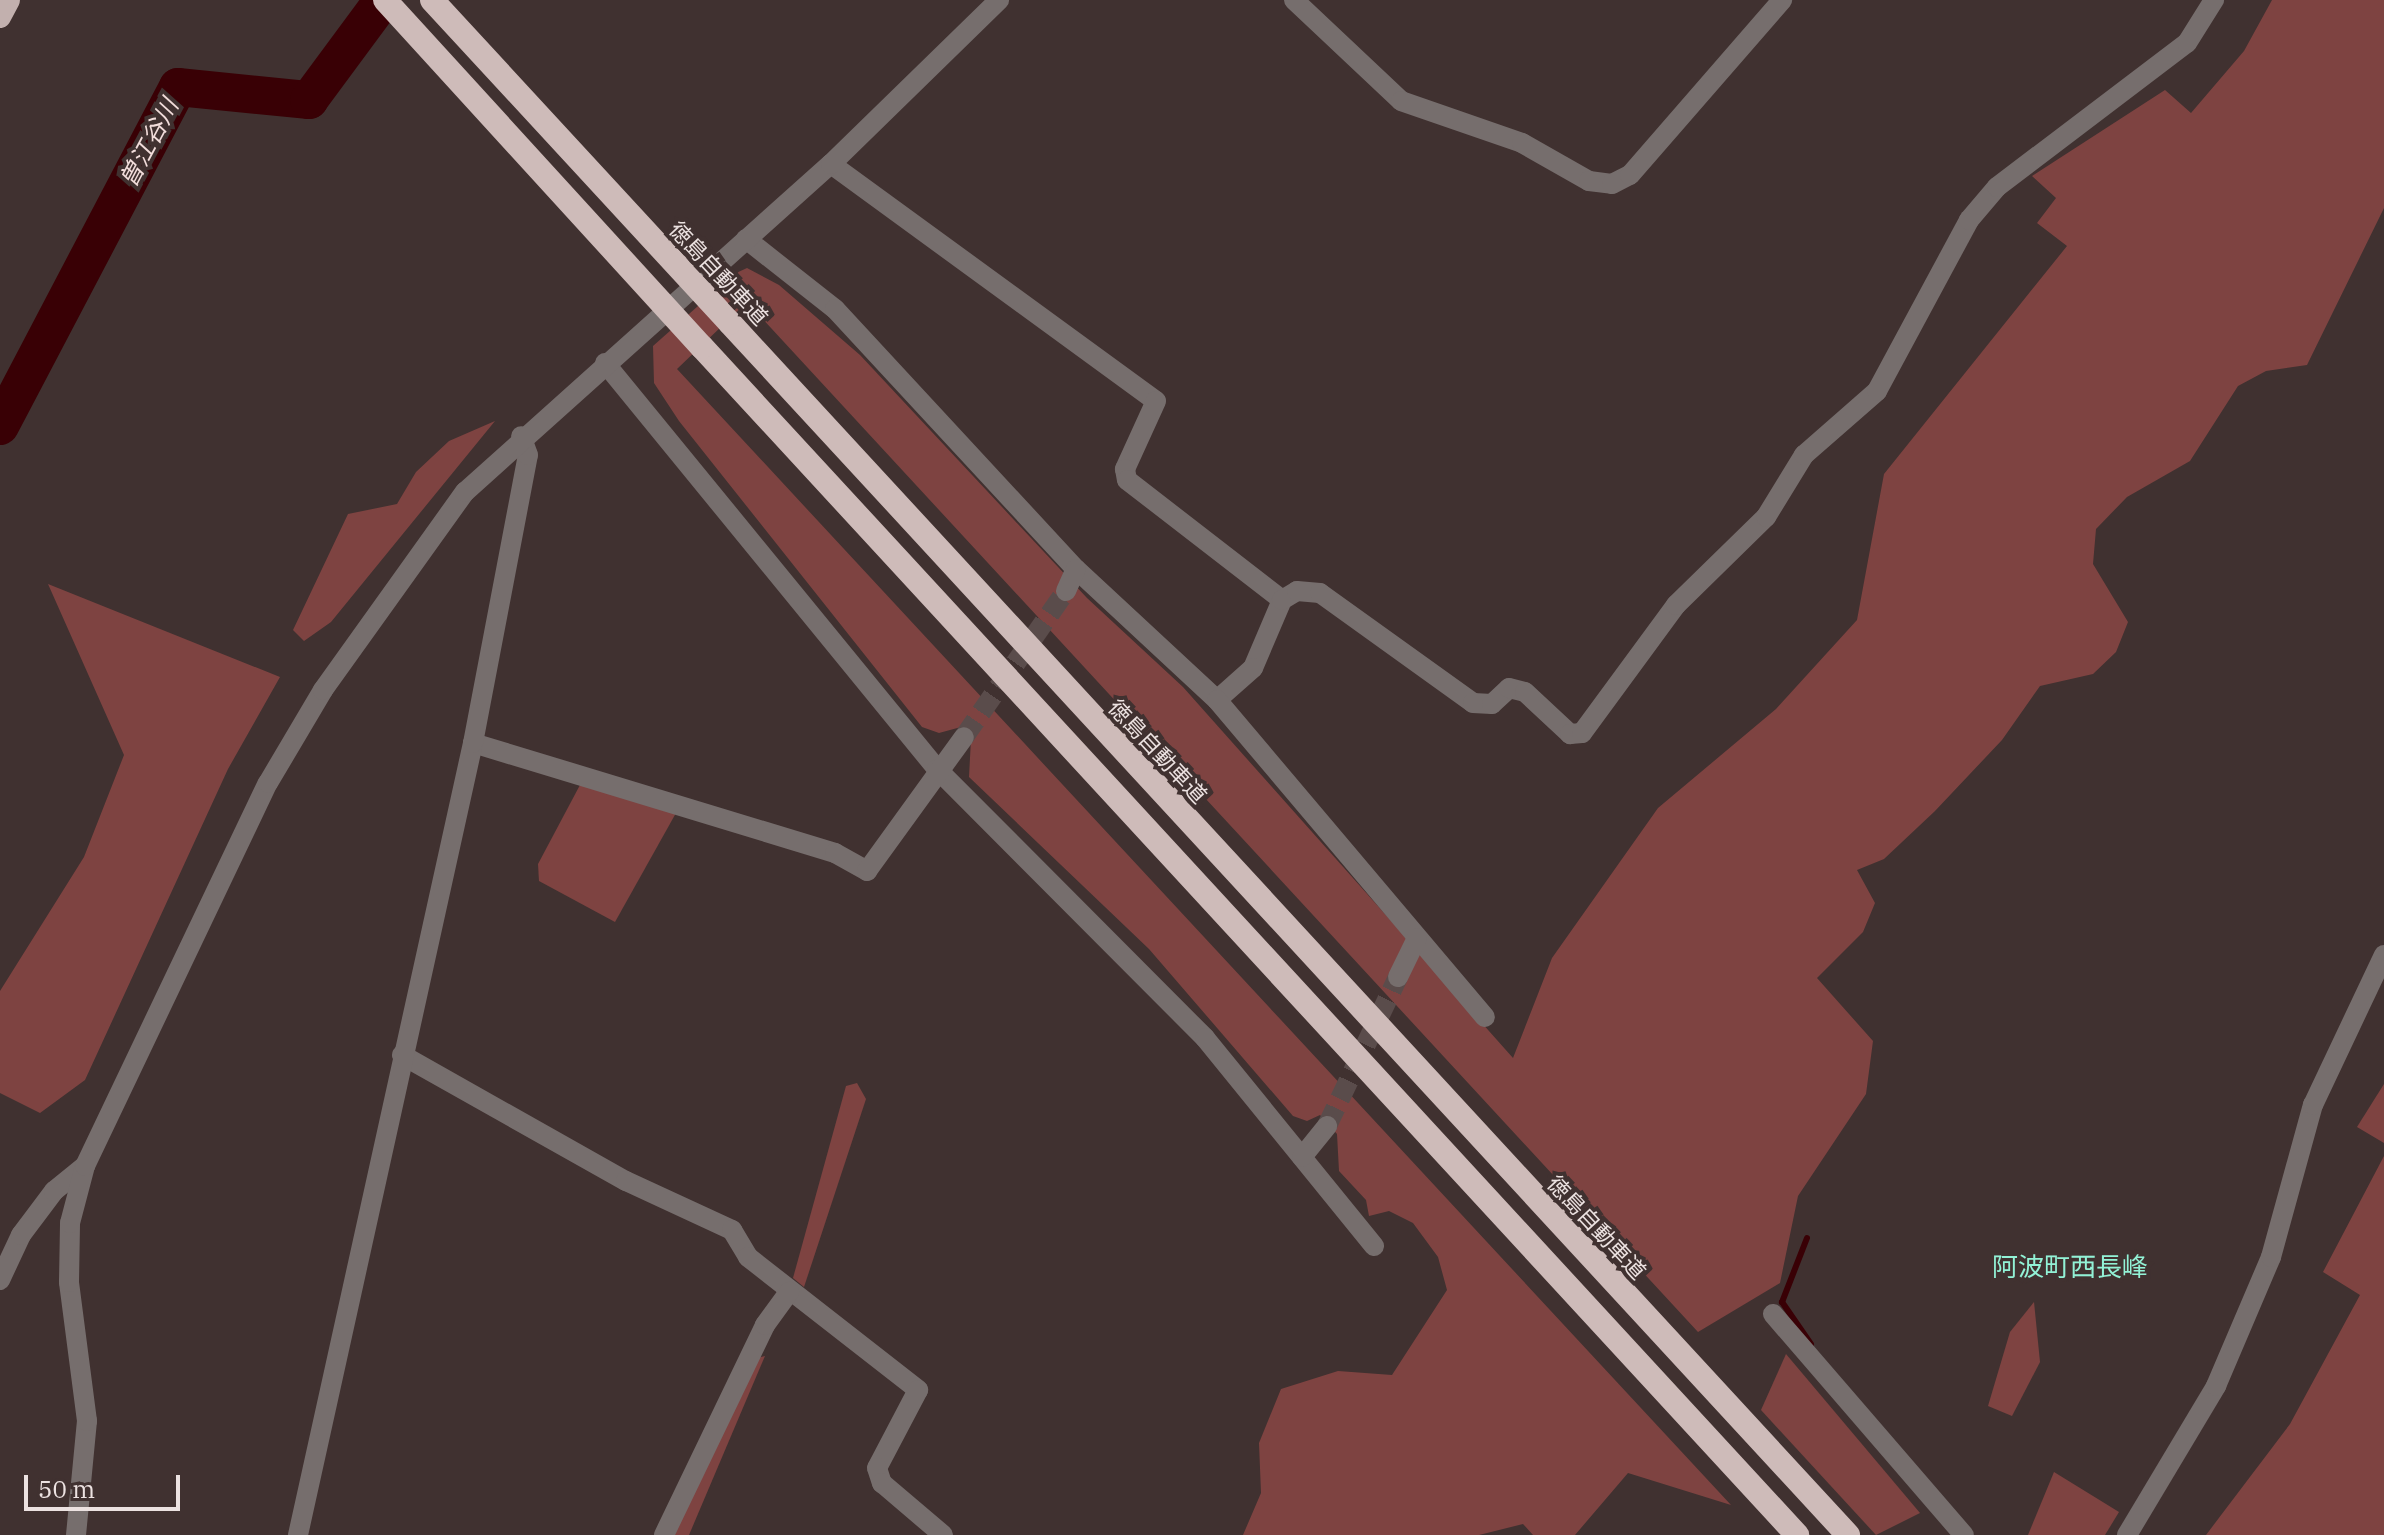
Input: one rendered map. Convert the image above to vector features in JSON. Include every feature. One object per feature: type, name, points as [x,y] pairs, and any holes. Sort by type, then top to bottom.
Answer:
[{"type":"highway","points":[[0,17],[9,0]]},
{"type":"highway","points":[[385,0],[1797,1535]]},
{"type":"highway","name":"徳島自動車道","points":[[432,0],[1848,1535]]},
{"type":"street","points":[[76,1535],[87,1421],[69,1282],[70,1223],[85,1166],[268,783],[315,704],[390,588],[465,492],[521,436],[831,164],[999,0]]},
{"type":"street","points":[[1294,0],[1380,85],[1419,111],[1522,143],[1589,181],[1612,184],[1630,175],[1782,0]]},
{"type":"street","points":[[1217,700],[1253,668],[1282,600],[1297,591],[1320,593],[1473,703],[1492,704],[1509,688],[1525,692],[1570,734],[1582,733],[1676,605],[1766,517],[1804,455],[1877,391],[1969,220],[1997,187],[2187,43],[2214,0]]},
{"type":"street","points":[[831,164],[1156,401],[1125,469],[1127,480],[1282,600]]},
{"type":"street","points":[[746,239],[835,309],[1076,569],[1217,700],[1485,1017]]},
{"type":"street","points":[[605,363],[937,769],[1205,1038],[1374,1246]]},
{"type":"street","points":[[298,1535],[473,743],[528,455],[521,436]]},
{"type":"street","points":[[1066,591],[1076,569]]},
{"type":"street","points":[[473,743],[835,853],[867,871],[937,769],[964,737]]},
{"type":"street","points":[[1398,977],[1417,938]]},
{"type":"street","points":[[2127,1535],[2216,1386],[2271,1257],[2313,1105],[2384,955]]},
{"type":"street","points":[[402,1055],[626,1181],[732,1230],[748,1257],[918,1390],[877,1468],[882,1483],[943,1535]]},
{"type":"street","points":[[1302,1157],[1327,1126]]},
{"type":"street","points":[[0,1280],[21,1235],[54,1191],[85,1166]]},
{"type":"street","points":[[664,1535],[765,1325],[789,1292]]},
{"type":"street","points":[[1773,1314],[1964,1535]]},
{"type":"shaded area","points":[[2272,0],[2384,0],[2384,208],[2307,365],[2266,371],[2238,386],[2190,461],[2127,497],[2096,529],[2093,564],[2128,622],[2116,652],[2093,674],[2040,686],[2002,740],[1935,811],[1884,859],[1857,870],[1875,903],[1863,932],[1817,978],[1873,1041],[1866,1094],[1798,1196],[1780,1283],[1698,1332],[747,302],[677,369],[1731,1505],[1628,1473],[1575,1535],[1533,1535],[1523,1524],[1479,1535],[1243,1535],[1261,1493],[1259,1443],[1281,1389],[1338,1371],[1392,1375],[1447,1290],[1438,1257],[1413,1223],[1389,1211],[1369,1216],[1366,1200],[1339,1171],[1337,1134],[1320,1115],[1307,1121],[1293,1116],[1149,949],[969,777],[971,739],[961,727],[939,733],[922,727],[679,421],[654,383],[653,346],[734,274],[747,268],[779,285],[860,355],[1087,598],[1183,687],[1513,1058],[1552,958],[1658,808],[1776,709],[1857,620],[1884,474],[2067,246],[2037,223],[2056,198],[2032,176],[2165,90],[2191,113],[2244,51]]},
{"type":"shaded area","points":[[495,421],[331,622],[304,641],[293,630],[348,514],[397,504],[416,472],[449,441]]},
{"type":"shaded area","points":[[48,584],[280,677],[228,769],[85,1080],[40,1113],[0,1093],[0,991],[84,857],[124,755]]},
{"type":"shaded area","points":[[580,785],[676,813],[615,922],[539,881],[538,864]]},
{"type":"shaded area","points":[[857,1083],[866,1099],[804,1287],[793,1278],[846,1086]]},
{"type":"shaded area","points":[[2384,1084],[2384,1143],[2357,1127]]},
{"type":"shaded area","points":[[2384,1156],[2384,1535],[2206,1535],[2290,1424],[2360,1295],[2323,1272]]},
{"type":"shaded area","points":[[2034,1302],[2040,1362],[2012,1416],[1988,1406],[2010,1332]]},
{"type":"shaded area","points":[[1786,1354],[1920,1513],[1876,1535],[1761,1410]]},
{"type":"shaded area","points":[[765,1356],[689,1535],[674,1535],[757,1358]]},
{"type":"shaded area","points":[[2054,1472],[2119,1512],[2105,1535],[2028,1535]]},
{"type":"waterway","name":"曽江谷川","points":[[0,426],[178,87],[309,100],[383,0]]},
{"type":"waterway","points":[[1807,1238],[1782,1302],[1811,1344]]},
{"type":"tunnel","points":[[964,737],[1066,591]]},
{"type":"tunnel","points":[[1327,1126],[1398,977]]},
{"type":"district","name":"阿波町西長峰","points":[[2070,1267]]}]
